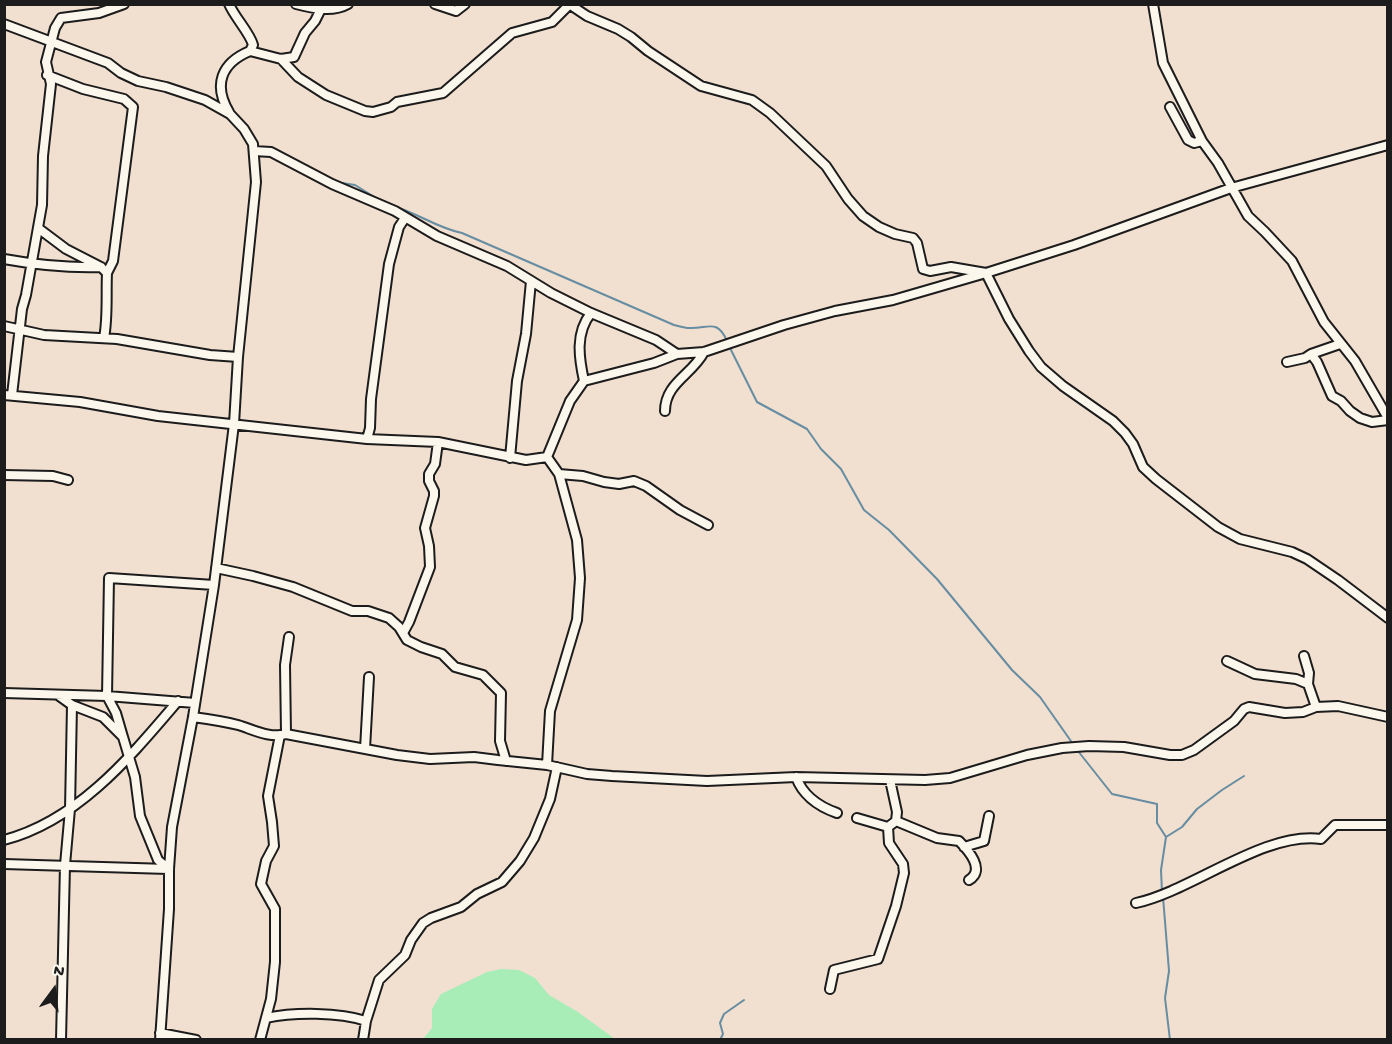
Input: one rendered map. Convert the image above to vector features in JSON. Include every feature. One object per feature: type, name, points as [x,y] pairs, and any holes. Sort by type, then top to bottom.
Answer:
[{"type":"street","points":[[124,4],[91,14],[61,18],[55,28],[46,62],[47,75],[51,84],[43,156],[42,205],[8,395],[80,402],[158,416],[367,439],[438,442],[526,460],[547,457]]},
{"type":"street","points":[[229,4],[253,45],[250,51],[230,62],[222,78],[220,91],[230,114]]},
{"type":"street","points":[[296,4],[321,9],[335,9],[348,4]]},
{"type":"street","points":[[435,4],[456,11],[465,4]]},
{"type":"street","points":[[1153,4],[1163,63],[1202,141],[1218,163],[1248,216],[1292,261],[1324,322],[1355,362],[1388,419],[1372,423],[1360,418],[1332,396],[1311,354]]},
{"type":"street","points":[[281,59],[298,77],[326,95],[373,112],[391,107],[397,102],[443,93],[512,33],[552,22],[569,5],[587,16],[618,28],[701,86],[752,100],[770,113],[826,166],[848,199],[863,216],[879,227],[913,238],[918,243],[923,269],[930,271],[951,267],[986,273]]},
{"type":"street","points":[[250,51],[281,59],[294,57],[305,33],[321,9]]},
{"type":"street","points":[[4,24],[108,63],[138,81],[166,87],[205,100],[230,114],[244,129],[253,144],[256,182],[238,357],[234,424],[214,585],[194,717],[174,809],[169,869],[169,909],[160,1036],[196,1040]]},
{"type":"street","points":[[47,75],[83,89],[124,99],[133,107],[113,261],[104,270],[108,314],[104,338]]},
{"type":"street","points":[[1170,107],[1188,140],[1194,143],[1202,141]]},
{"type":"street","points":[[547,457],[570,401],[584,381],[654,363],[677,354],[704,352],[835,310],[892,300],[986,273],[1074,245],[1231,188],[1388,145]]},
{"type":"street","points":[[254,151],[271,152],[332,184],[395,211],[437,236],[507,266],[591,313],[656,340],[677,354]]},
{"type":"street","points":[[367,439],[389,264],[399,227],[405,218]]},
{"type":"street","points":[[38,228],[66,249],[104,270]]},
{"type":"street","points":[[4,259],[32,261],[47,266],[104,270]]},
{"type":"street","points":[[986,273],[1009,319],[1041,367],[1063,386],[1113,421],[1133,444],[1143,467],[1156,479],[1218,527],[1240,539],[1292,552],[1307,559],[1388,618]]},
{"type":"street","points":[[510,458],[517,381],[526,334],[531,281]]},
{"type":"street","points":[[584,381],[580,361],[580,342],[582,328],[591,313]]},
{"type":"street","points":[[4,326],[45,335],[104,338],[210,355],[238,357]]},
{"type":"street","points":[[1287,362],[1305,358],[1340,344]]},
{"type":"street","points":[[665,411],[665,399],[669,391],[699,362],[704,352]]},
{"type":"street","points":[[403,633],[430,567],[425,528],[434,496],[429,474],[435,464],[438,442]]},
{"type":"street","points":[[547,457],[559,474],[577,540],[580,578],[577,620],[550,711],[547,765]]},
{"type":"street","points":[[4,474],[53,476],[68,480]]},
{"type":"street","points":[[559,474],[583,476],[620,484],[634,482],[646,486],[680,510],[708,525]]},
{"type":"street","points":[[216,568],[293,587],[352,611],[378,613],[389,618],[407,640],[442,654],[455,667],[483,675],[501,693],[500,741],[506,760]]},
{"type":"street","points":[[169,869],[158,860],[140,816],[135,777],[128,759],[117,712],[107,696],[109,578],[214,585]]},
{"type":"street","points":[[260,1040],[271,999],[276,926],[275,909],[261,884],[266,861],[274,846],[268,796],[283,734],[285,665],[289,637]]},
{"type":"street","points":[[1304,656],[1309,673],[1308,684],[1316,707]]},
{"type":"street","points":[[1227,661],[1255,674],[1296,679],[1308,684]]},
{"type":"street","points":[[365,749],[369,677]]},
{"type":"street","points":[[4,693],[107,696],[195,703]]},
{"type":"street","points":[[58,695],[72,705],[103,717],[123,737]]},
{"type":"street","points":[[4,840],[24,835],[70,809],[128,759],[178,701]]},
{"type":"street","points":[[61,1040],[72,705]]},
{"type":"street","points":[[194,717],[237,725],[263,733],[283,734],[430,759],[506,760],[612,776],[707,780],[796,777],[890,780],[950,778],[1027,756],[1062,748],[1089,746],[1124,747],[1182,755],[1194,750],[1249,707],[1285,713],[1303,712],[1316,707],[1338,706],[1388,717]]},
{"type":"street","points":[[363,1040],[366,1021],[379,980],[405,955],[411,940],[423,923],[461,907],[477,894],[502,882],[520,861],[534,838],[550,799],[557,767]]},
{"type":"street","points":[[796,777],[800,786],[814,801],[822,808],[837,813]]},
{"type":"street","points":[[888,827],[896,821],[897,812],[890,780]]},
{"type":"street","points":[[964,847],[984,841],[989,816]]},
{"type":"street","points":[[857,818],[888,827]]},
{"type":"street","points":[[896,821],[937,838],[959,841],[976,865],[974,877],[969,880]]},
{"type":"street","points":[[1136,903],[1153,900],[1215,869],[1284,842],[1306,838],[1321,839],[1335,825],[1388,825]]},
{"type":"street","points":[[830,989],[834,970],[878,959],[881,956],[883,941],[896,906],[904,873],[903,864],[889,843],[888,827]]},
{"type":"street","points":[[4,864],[169,869]]},
{"type":"street","points":[[267,1018],[300,1015],[345,1016],[366,1021]]},
{"type":"green space","points":[[501,969],[519,970],[535,978],[549,995],[578,1012],[615,1039],[423,1039],[432,1028],[432,1009],[441,994],[487,972]]},
{"type":"waterway","points":[[335,182],[355,185],[384,203]]},
{"type":"waterway","points":[[389,205],[462,233],[674,325],[687,328],[716,327],[720,329],[727,341]]},
{"type":"waterway","points":[[729,346],[757,402],[807,429],[821,449],[841,469],[864,510],[889,530],[937,579],[1012,670],[1040,697],[1073,744]]},
{"type":"waterway","points":[[1078,751],[1112,794],[1157,804],[1157,823],[1166,837],[1161,870],[1162,892]]},
{"type":"waterway","points":[[1166,837],[1182,827],[1197,809],[1244,776]]},
{"type":"waterway","points":[[1163,897],[1169,971],[1165,998],[1170,1040]]},
{"type":"waterway","points":[[720,1040],[723,1034],[720,1023],[724,1014],[744,1000]]}]
